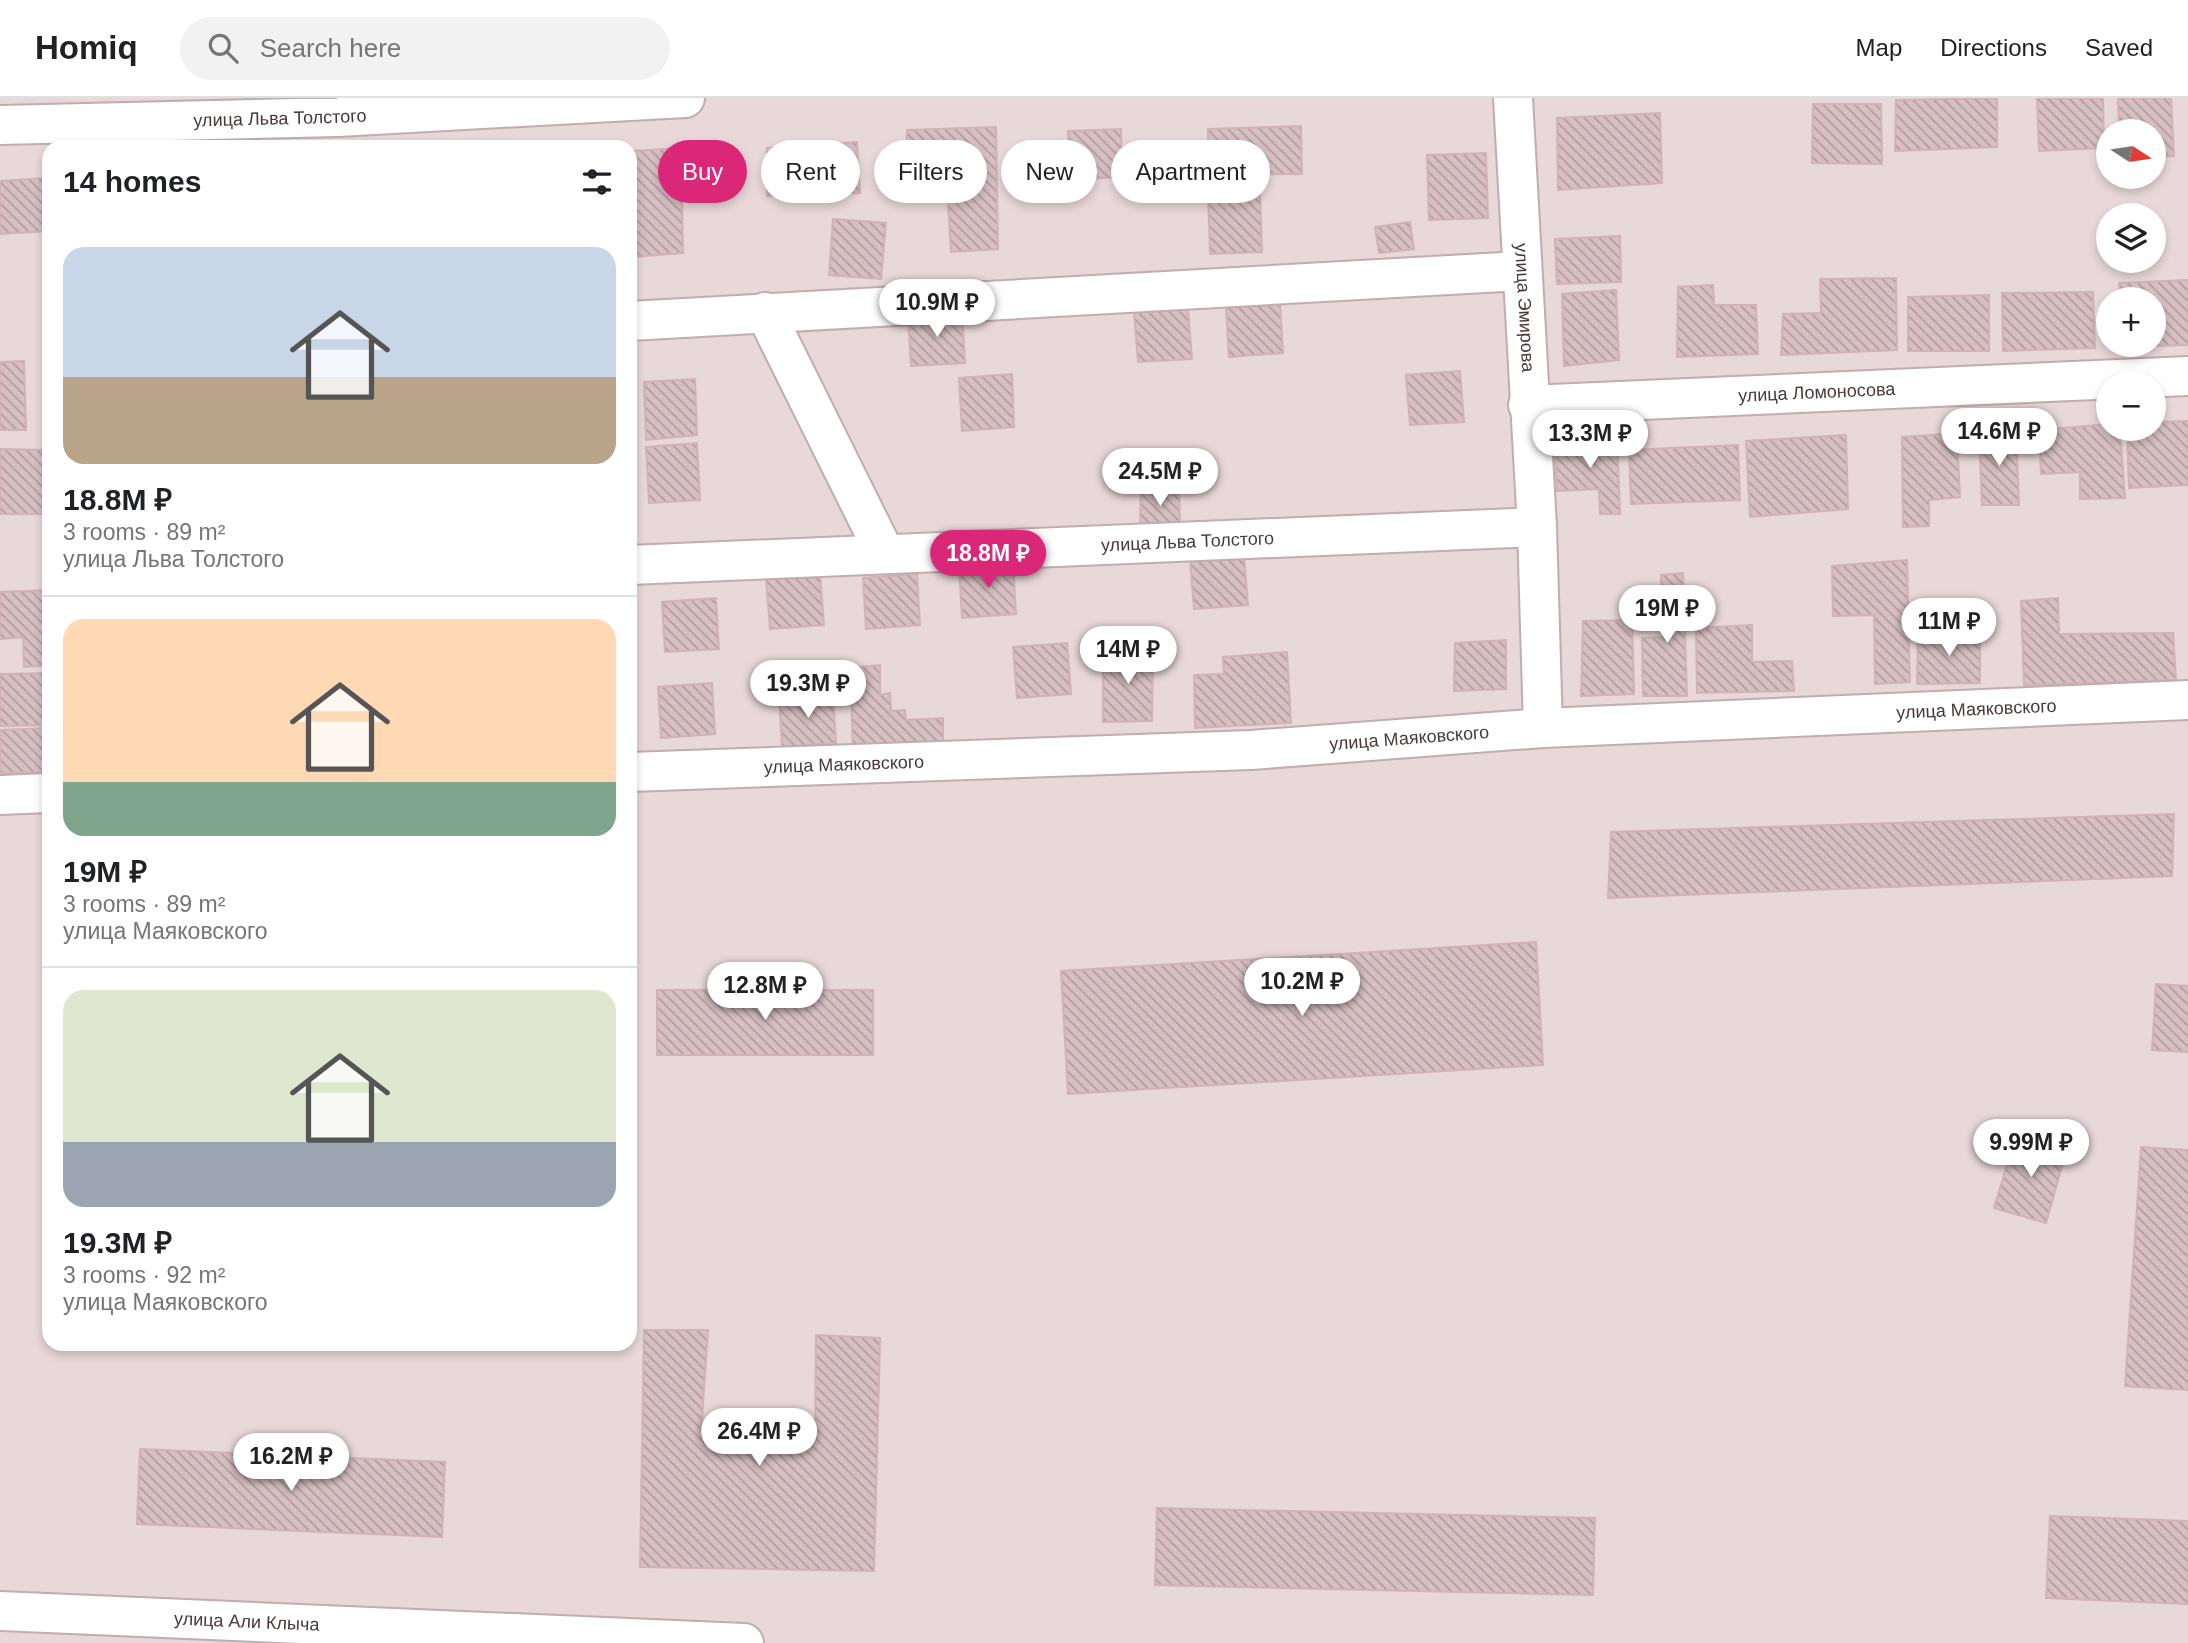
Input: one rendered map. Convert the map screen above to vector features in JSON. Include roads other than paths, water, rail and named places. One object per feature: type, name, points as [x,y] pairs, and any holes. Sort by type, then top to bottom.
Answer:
[{"type":"street","name":"улица Льва Толстого","points":[[0,125],[338,121],[685,98]]},
{"type":"street","name":"улица Эмирова","points":[[1513,98],[1528,405],[1537,527],[1543,728]]},
{"type":"street","points":[[637,321],[1521,271]]},
{"type":"street","points":[[765,312],[885,554]]},
{"type":"street","name":"улица Ломоносова","points":[[1528,405],[2188,376]]},
{"type":"street","name":"улица Льва Толстого","points":[[637,565],[1537,527]]},
{"type":"street","name":"улица Маяковского","points":[[637,772],[1237,751],[1543,728],[2188,700]]},
{"type":"street","points":[[0,795],[42,793]]},
{"type":"street","name":"улица Али Клыча","points":[[0,1611],[486,1638],[744,1643]]}]
